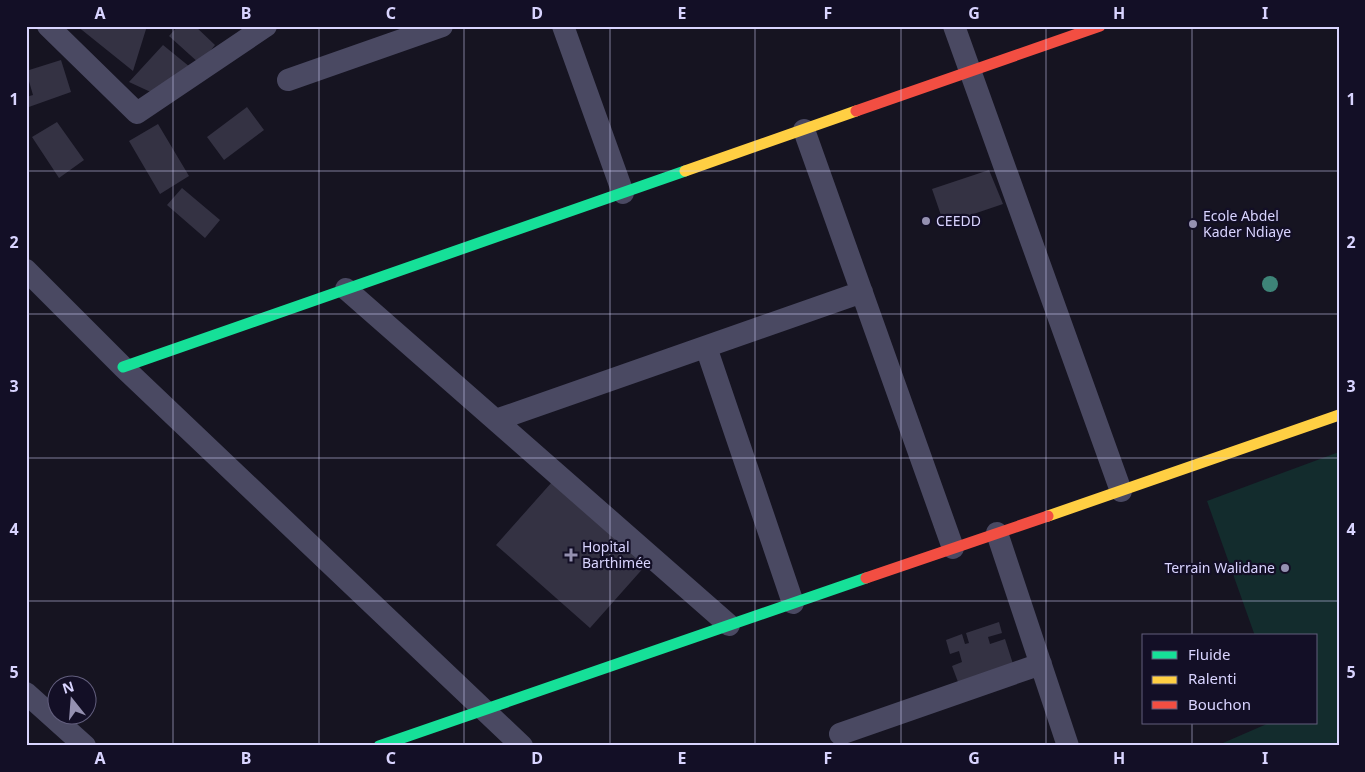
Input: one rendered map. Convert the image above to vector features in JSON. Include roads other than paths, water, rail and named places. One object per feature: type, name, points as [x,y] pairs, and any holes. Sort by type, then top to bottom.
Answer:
[{"type":"street","points":[[48,26],[137,113],[266,26]]},
{"type":"street","points":[[288,80],[442,26]]},
{"type":"street","points":[[563,26],[623,193]]},
{"type":"street","points":[[954,26],[1121,490]]},
{"type":"street","points":[[123,367],[1100,26]]},
{"type":"street","points":[[804,130],[953,548]]},
{"type":"street","points":[[26,270],[123,367],[522,746]]},
{"type":"street","points":[[346,289],[728,625]]},
{"type":"street","points":[[496,420],[862,292]]},
{"type":"street","points":[[706,347],[793,604]]},
{"type":"street","points":[[379,746],[1339,415]]},
{"type":"street","points":[[997,533],[1068,746]]},
{"type":"street","points":[[840,734],[1041,664]]},
{"type":"street","points":[[26,693],[84,746]]},
{"type":"place","name":"CEEDD","points":[[926,221]]},
{"type":"place","name":"Ecole Abdel Kader Ndiaye","points":[[1193,224]]},
{"type":"place","name":"Hopital Barthimée","points":[[571,555]]},
{"type":"place","name":"Terrain Walidane","points":[[1285,568]]}]
